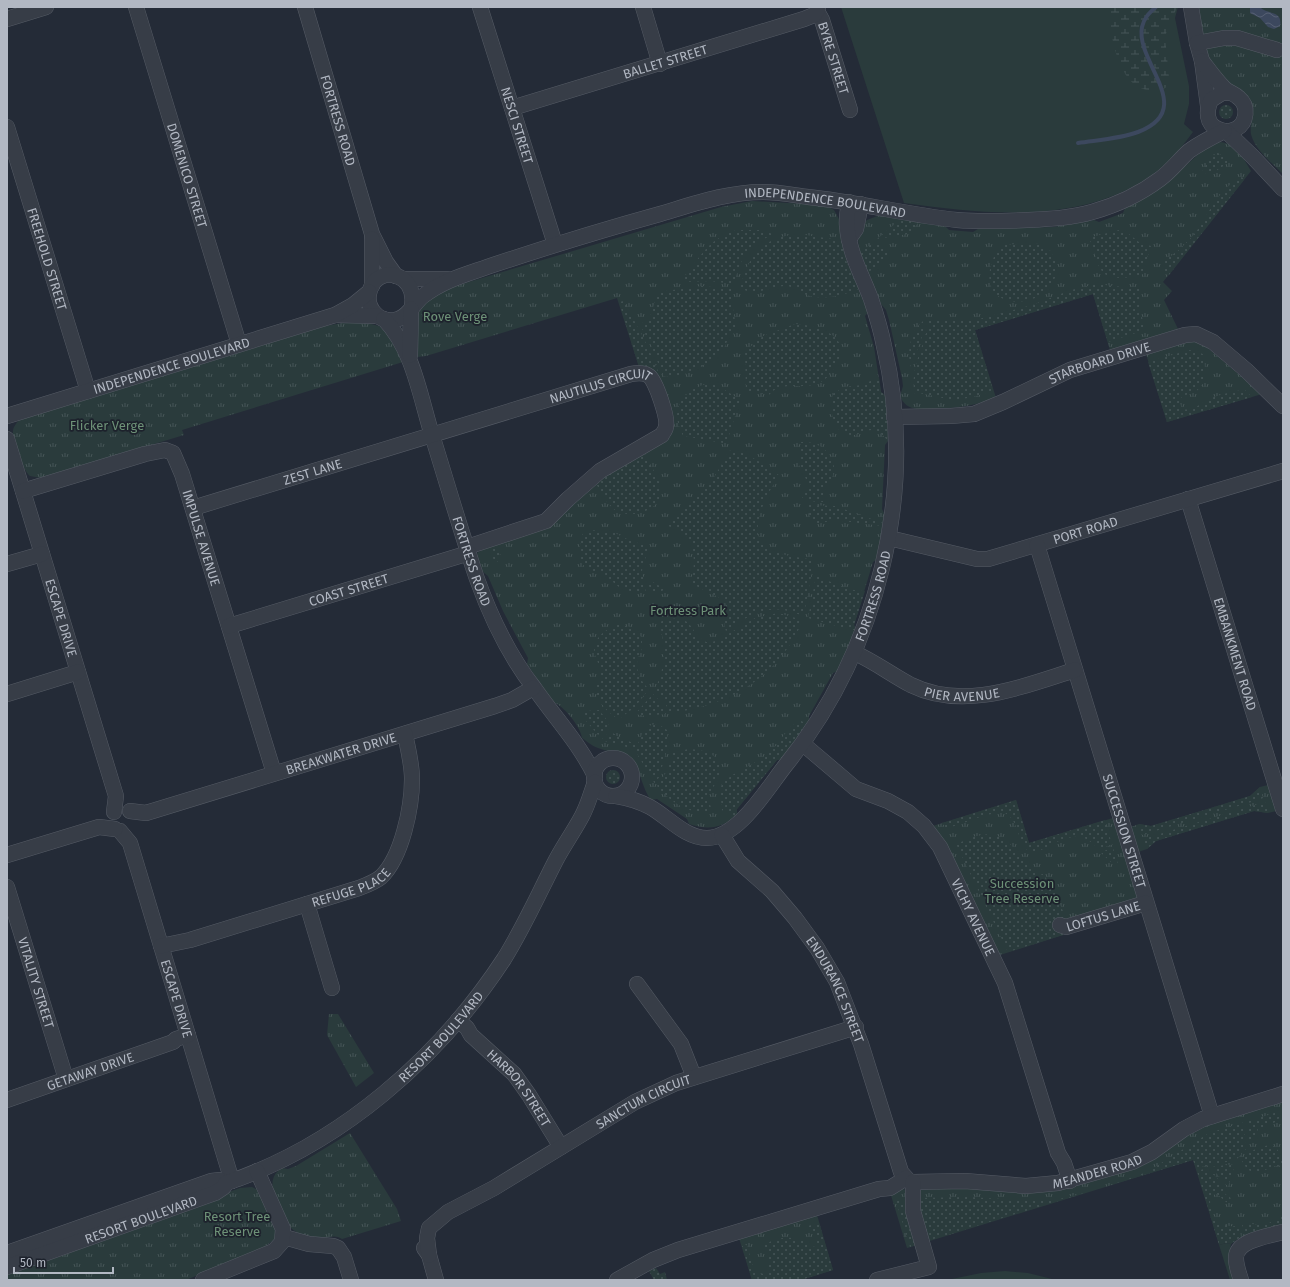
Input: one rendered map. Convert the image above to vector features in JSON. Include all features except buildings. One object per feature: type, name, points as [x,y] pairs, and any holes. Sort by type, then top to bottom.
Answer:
[{"type":"street","points":[[7,19],[46,7]]},
{"type":"street","name":"DOMENICO STREET","points":[[136,7],[239,344]]},
{"type":"street","name":"FORTRESS ROAD","points":[[305,7],[372,234],[386,262],[399,277]]},
{"type":"street","name":"NESCI STREET","points":[[480,7],[555,244]]},
{"type":"street","points":[[643,7],[660,64]]},
{"type":"street","name":"BALLET STREET","points":[[512,108],[804,19],[814,15],[817,9]]},
{"type":"street","name":"BYRE STREET","points":[[817,9],[822,20],[850,110]]},
{"type":"street","points":[[1192,13],[1197,43],[1202,61],[1208,118],[1214,127],[1226,132],[1253,157],[1283,189]]},
{"type":"street","points":[[1197,43],[1224,38],[1237,38],[1277,50]]},
{"type":"street","points":[[1202,61],[1229,93],[1240,98],[1244,103],[1246,115],[1244,120],[1238,128],[1226,132]]},
{"type":"street","points":[[1208,110],[1216,96],[1229,93]]},
{"type":"street","name":"INDEPENDENCE BOULEVARD","points":[[1191,150],[1208,110]]},
{"type":"street","points":[[1244,120],[1246,134],[1253,157]]},
{"type":"street","name":"FREEHOLD STREET","points":[[7,127],[88,391]]},
{"type":"street","name":"INDEPENDENCE BOULEVARD","points":[[411,307],[435,287],[452,279],[555,244],[724,196],[766,192],[855,203],[955,220],[976,221],[1070,217],[1091,212],[1127,199],[1161,178],[1191,150],[1226,132]]},
{"type":"street","name":"FORTRESS ROAD","points":[[613,796],[651,808],[675,825],[698,837],[706,838],[722,835],[737,825],[744,818],[803,744],[834,695],[855,653],[874,599],[889,538],[895,486],[894,417],[885,348],[871,299],[851,250],[850,239],[856,229],[855,203]]},
{"type":"street","name":"FORTRESS ROAD","points":[[370,289],[373,265],[372,234]]},
{"type":"street","points":[[382,277],[399,277],[412,290],[411,307],[407,314],[396,320],[380,318],[370,305],[370,289],[382,277]]},
{"type":"street","name":"INDEPENDENCE BOULEVARD","points":[[399,277],[452,279]]},
{"type":"street","name":"INDEPENDENCE BOULEVARD","points":[[7,416],[335,315],[353,305],[370,289]]},
{"type":"street","name":"FORTRESS ROAD","points":[[410,362],[411,307]]},
{"type":"street","name":"INDEPENDENCE BOULEVARD","points":[[335,315],[380,318]]},
{"type":"street","name":"FORTRESS ROAD","points":[[380,318],[392,328],[410,362],[468,550],[486,601],[499,629],[533,688],[575,740],[595,779]]},
{"type":"street","name":"STARBOARD DRIVE","points":[[894,417],[957,416],[974,414],[1070,370],[1185,335],[1196,334],[1209,340],[1230,356],[1283,406]]},
{"type":"street","name":"NAUTILUS CIRCUIT","points":[[432,435],[631,374],[646,374],[650,376],[656,385],[666,423],[666,427],[662,435],[600,471],[546,521],[468,550]]},
{"type":"street","name":"ZEST LANE","points":[[193,508],[432,435]]},
{"type":"street","name":"ESCAPE DRIVE","points":[[7,439],[224,1153],[232,1162],[232,1181]]},
{"type":"street","name":"IMPULSE AVENUE","points":[[23,491],[145,454],[165,450],[173,453],[178,461],[193,508],[274,773]]},
{"type":"street","name":"PORT ROAD","points":[[889,538],[982,560],[1037,545],[1282,471]]},
{"type":"street","name":"EMBANKMENT ROAD","points":[[1188,499],[1280,787],[1283,809]]},
{"type":"street","name":"SUCCESSION STREET","points":[[1037,545],[1212,1116]]},
{"type":"street","name":"COAST STREET","points":[[229,626],[468,550]]},
{"type":"street","points":[[7,564],[42,554]]},
{"type":"street","name":"PIER AVENUE","points":[[855,653],[911,685],[933,693],[959,697],[988,695],[1075,670]]},
{"type":"street","points":[[7,694],[78,672]]},
{"type":"street","name":"BREAKWATER DRIVE","points":[[7,855],[506,703],[533,688]]},
{"type":"street","name":"REFUGE PLACE","points":[[162,948],[172,943],[176,944],[367,885],[381,877],[391,864],[402,837],[411,794],[411,763],[405,734]]},
{"type":"street","name":"FORTRESS ROAD","points":[[575,740],[612,758]]},
{"type":"street","name":"VICHY AVENUE","points":[[803,744],[856,789],[888,801],[908,812],[924,826],[940,847],[1005,983],[1058,1153],[1056,1165],[1066,1181]]},
{"type":"street","points":[[612,758],[617,758],[627,763],[630,768],[632,778],[629,788],[621,794],[613,796],[601,791],[595,779],[596,771],[602,762],[612,758]]},
{"type":"street","name":"FORTRESS ROAD","points":[[632,778],[651,808]]},
{"type":"street","name":"RESORT BOULEVARD","points":[[7,1267],[196,1193],[216,1180],[232,1181],[257,1171],[312,1143],[363,1109],[398,1081],[456,1023],[491,978],[515,940],[562,849],[582,816],[595,779]]},
{"type":"street","name":"RESORT BOULEVARD","points":[[582,816],[613,796]]},
{"type":"street","name":"ENDURANCE STREET","points":[[722,835],[738,860],[772,891],[807,933],[837,982],[856,1028],[907,1177],[913,1211],[929,1268],[877,1280]]},
{"type":"street","name":"VITALITY STREET","points":[[7,887],[66,1079]]},
{"type":"street","name":"LOFTUS LANE","points":[[1060,925],[1066,927],[1146,903]]},
{"type":"street","points":[[307,904],[332,988]]},
{"type":"street","points":[[637,984],[681,1044],[694,1077]]},
{"type":"street","name":"HARBOR STREET","points":[[456,1023],[467,1028],[471,1035],[506,1065],[518,1079],[561,1147]]},
{"type":"street","name":"SANCTUM CIRCUIT","points":[[436,1280],[429,1255],[422,1240],[425,1224],[437,1214],[448,1212],[478,1197],[642,1099],[694,1077],[856,1028]]},
{"type":"street","name":"GETAWAY DRIVE","points":[[7,1100],[172,1042],[176,1039],[189,1037]]},
{"type":"street","name":"MEANDER ROAD","points":[[907,1177],[1026,1186],[1066,1181],[1121,1166],[1142,1157],[1193,1124],[1212,1116],[1283,1094]]},
{"type":"street","points":[[203,1280],[274,1251],[280,1245],[284,1237],[281,1223],[257,1171]]},
{"type":"street","points":[[617,1280],[653,1260],[678,1250],[879,1189],[907,1177]]},
{"type":"street","name":"RESORT BOULEVARD","points":[[7,1253],[196,1193]]},
{"type":"street","points":[[1241,1280],[1236,1260],[1237,1252],[1240,1247],[1246,1243],[1283,1232]]},
{"type":"street","points":[[284,1237],[309,1244],[333,1246],[338,1248],[344,1257],[351,1280]]},
{"type":"green space","points":[[841,7],[1178,7],[1175,18],[1189,86],[1189,104],[1184,124],[1193,132],[1168,162],[1140,183],[1109,198],[1076,207],[1042,211],[1007,212],[972,211],[904,203]]},
{"type":"green space","points":[[1109,7],[1177,7],[1165,36],[1169,78],[1167,87],[1160,90],[1149,90],[1138,87],[1130,80],[1117,57],[1113,43]]},
{"type":"green space","points":[[1199,7],[1283,7],[1283,174],[1264,156],[1256,145],[1251,134],[1251,116],[1247,108],[1238,95],[1216,71],[1212,64],[1206,51],[1202,36]]},
{"type":"green space","points":[[1223,105],[1229,105],[1233,109],[1233,115],[1229,119],[1223,119],[1219,115],[1219,109]]},
{"type":"green space","points":[[1220,142],[1226,143],[1236,149],[1251,171],[1163,282],[1172,291],[1164,300],[1178,329],[1110,350],[1093,294],[975,330],[996,398],[966,406],[938,409],[917,409],[909,407],[903,401],[900,396],[903,386],[902,378],[889,320],[886,310],[881,304],[867,273],[859,250],[858,239],[861,229],[867,220],[880,215],[945,226],[949,230],[973,232],[978,229],[1053,227],[1094,220],[1099,222],[1123,213],[1125,208],[1164,185],[1202,151]]},
{"type":"green space","points":[[1217,152],[1229,162],[1216,171],[1201,174],[1207,163]]},
{"type":"green space","points":[[1242,177],[1244,180],[1169,275],[1165,274],[1163,266],[1166,260],[1179,250],[1195,233],[1223,191]]},
{"type":"green space","name":"Fortress Park","points":[[752,201],[825,205],[834,210],[839,219],[844,255],[868,312],[865,316],[874,347],[881,392],[886,396],[888,441],[885,445],[882,509],[885,515],[877,559],[873,562],[854,625],[856,630],[838,671],[833,673],[809,716],[809,722],[783,759],[777,760],[737,809],[737,814],[726,823],[714,827],[702,827],[689,824],[687,819],[657,799],[651,800],[636,766],[627,755],[598,748],[582,738],[581,733],[575,723],[562,707],[553,702],[527,664],[528,658],[503,611],[488,576],[482,571],[477,553],[584,491],[668,438],[671,434],[657,374],[648,367],[639,367],[617,298],[426,356],[417,357],[415,342],[417,310],[442,290],[721,207]]},
{"type":"green space","points":[[902,218],[919,222],[908,234],[877,239]]},
{"type":"green space","points":[[1123,229],[1140,243],[1151,246],[1141,277],[1119,278],[1108,276],[1099,267],[1092,245],[1088,238]]},
{"type":"green space","points":[[737,230],[759,230],[773,234],[758,243],[747,253],[743,258],[735,281],[732,284],[711,281],[683,282],[684,277],[712,243],[727,233]]},
{"type":"green space","points":[[806,235],[839,240],[842,243],[847,263],[859,289],[840,295],[814,297],[788,286],[779,286],[757,292],[746,291],[740,288],[751,259],[756,252],[771,241],[780,237]]},
{"type":"green space","points":[[1040,243],[1045,250],[1051,251],[1056,272],[1050,287],[1036,298],[1020,302],[1003,299],[992,289],[990,271],[1000,245]]},
{"type":"green space","points":[[871,244],[883,245],[889,254],[868,273],[860,253]]},
{"type":"green space","points":[[1097,284],[1140,289],[1140,309],[1145,330],[1108,342],[1093,294],[975,330],[993,390],[977,396],[962,399],[946,399],[914,393],[916,364],[925,338],[929,319],[975,320],[1032,305],[1071,290]]},
{"type":"green space","points":[[702,286],[731,289],[733,292],[733,309],[737,332],[733,333],[729,337],[724,348],[717,356],[703,366],[677,376],[663,376],[651,345],[640,325],[650,317],[658,292]]},
{"type":"green space","points":[[624,301],[647,345],[658,371],[657,374],[648,367],[639,367],[619,302]]},
{"type":"green space","points":[[926,320],[923,334],[911,367],[909,355],[911,340],[917,328]]},
{"type":"green space","name":"Flicker Verge","points":[[348,322],[371,324],[384,329],[389,334],[403,362],[182,430],[184,435],[41,478],[30,476],[18,456],[13,432],[14,427],[19,420],[325,326]]},
{"type":"green space","points":[[795,324],[806,325],[825,331],[833,335],[839,342],[841,348],[840,355],[828,377],[819,383],[811,385],[776,389],[769,395],[755,392],[746,393],[745,351],[763,336]]},
{"type":"green space","points":[[1194,341],[1203,344],[1262,394],[1167,422],[1146,354]]},
{"type":"green space","points":[[1189,350],[1199,352],[1204,355],[1204,376],[1198,390],[1181,398],[1180,403],[1182,409],[1186,410],[1194,408],[1211,398],[1236,391],[1245,390],[1252,397],[1167,422],[1148,362]]},
{"type":"green space","points":[[879,377],[881,392],[886,396],[888,441],[882,434],[873,430],[852,435],[845,434],[840,431],[836,426],[832,413],[831,406],[833,394],[844,387],[862,385]]},
{"type":"green space","points":[[709,384],[719,386],[740,400],[727,442],[723,443],[683,436],[678,423],[677,411],[682,400],[691,390]]},
{"type":"green space","points":[[801,442],[808,442],[820,446],[832,459],[835,472],[823,493],[823,502],[806,501],[800,495],[807,490],[809,485],[799,465]]},
{"type":"green space","points":[[644,451],[658,480],[661,491],[660,498],[656,504],[644,512],[636,514],[621,513],[609,504],[595,483]]},
{"type":"green space","points":[[729,451],[735,451],[748,455],[780,476],[775,482],[765,501],[758,522],[758,533],[761,541],[772,551],[784,555],[814,560],[804,615],[783,610],[768,610],[746,618],[726,631],[724,623],[726,604],[724,600],[690,583],[694,565],[694,556],[689,540],[684,534],[667,526],[711,483]]},
{"type":"green space","points":[[809,505],[835,506],[883,523],[883,526],[834,520],[813,525],[807,509]]},
{"type":"green space","points":[[590,530],[613,532],[631,541],[649,546],[642,570],[646,593],[630,591],[619,587],[602,573],[589,570],[582,564],[579,555],[581,537],[584,532]]},
{"type":"green space","points":[[496,544],[501,558],[495,564],[489,546]]},
{"type":"green space","points":[[816,576],[846,588],[865,591],[854,625],[856,630],[851,630],[808,618]]},
{"type":"green space","points":[[651,581],[665,589],[659,593],[651,593],[648,582]]},
{"type":"green space","points":[[778,613],[803,620],[793,640],[780,658],[766,673],[732,696],[712,704],[670,713],[665,703],[654,691],[661,674],[664,657],[663,640],[659,622],[671,619],[686,621],[702,640],[709,643],[718,640],[755,618]]},
{"type":"green space","points":[[616,625],[630,627],[641,636],[642,648],[637,661],[637,668],[640,678],[649,689],[635,707],[619,719],[603,706],[598,698],[596,686],[601,673],[594,650],[600,636]]},
{"type":"green space","points":[[653,694],[659,700],[666,714],[645,716],[635,714]]},
{"type":"green space","points":[[599,710],[607,720],[609,726],[598,735],[582,716],[587,711]]},
{"type":"green space","points":[[800,720],[803,722],[805,727],[783,759],[777,760],[737,809],[737,814],[733,817],[722,810],[720,791],[722,783],[766,755],[775,747],[788,730]]},
{"type":"green space","points":[[658,724],[667,730],[668,745],[662,772],[655,784],[636,752],[630,748],[601,740],[611,731],[615,735],[637,745],[645,728]]},
{"type":"green space","points":[[688,749],[700,750],[712,754],[719,762],[721,768],[720,775],[708,798],[712,811],[704,812],[689,810],[668,797],[657,786],[667,771],[673,753]]},
{"type":"green space","points":[[610,770],[616,770],[620,774],[620,780],[616,784],[610,784],[606,780],[606,774]]},
{"type":"green space","points":[[1268,785],[1276,811],[1268,813],[1254,811],[1156,841],[1147,849],[1138,852],[1131,827],[1139,824],[1151,826],[1250,796],[1260,787]]},
{"type":"green space","points":[[1260,787],[1263,798],[1142,835],[1139,824],[1151,826],[1201,811],[1250,796]]},
{"type":"green space","name":"Succession Tree Reserve","points":[[1016,800],[1029,843],[1113,818],[1138,899],[1057,927],[1063,935],[1000,955],[949,849],[933,826]]},
{"type":"green space","points":[[1016,800],[1029,843],[1105,820],[1112,845],[1098,849],[1087,840],[1081,837],[1076,837],[1064,839],[1038,851],[1030,852],[1022,844],[1014,822],[1005,813],[983,816],[946,828],[942,823]]},
{"type":"green space","points":[[1265,802],[1268,813],[1254,811],[1156,841],[1147,849],[1143,839]]},
{"type":"green space","points":[[989,834],[1000,837],[1008,842],[1029,864],[1033,872],[1038,875],[1043,874],[1053,888],[1068,923],[1062,931],[1063,935],[1008,952],[956,844],[976,836]]},
{"type":"green space","points":[[1113,848],[1118,864],[1112,863],[1100,852]]},
{"type":"green space","points":[[329,1014],[338,1014],[374,1073],[356,1087],[327,1035]]},
{"type":"green space","points":[[1283,1101],[1283,1224],[1219,1244],[1193,1160],[907,1248],[890,1192],[900,1189],[914,1190],[968,1188],[1026,1193],[1066,1189],[1133,1169],[1154,1159],[1191,1133],[1207,1125]]},
{"type":"green space","points":[[1281,1111],[1278,1121],[1258,1129],[1255,1138],[1248,1144],[1248,1121]]},
{"type":"green space","points":[[1245,1122],[1244,1135],[1246,1149],[1236,1160],[1196,1168],[1193,1160],[1111,1185],[1147,1172],[1209,1133]]},
{"type":"green space","name":"Resort Tree Reserve","points":[[350,1133],[397,1209],[401,1221],[342,1239],[334,1237],[320,1239],[308,1238],[291,1228],[279,1205],[273,1188],[275,1174],[282,1168],[288,1169],[296,1166]]},
{"type":"green space","points":[[1271,1145],[1276,1148],[1280,1154],[1282,1166],[1256,1172],[1247,1169],[1242,1161],[1248,1154],[1258,1148]]},
{"type":"green space","points":[[1235,1164],[1228,1187],[1211,1167]]},
{"type":"green space","points":[[1204,1169],[1216,1177],[1225,1189],[1223,1191],[1226,1195],[1229,1194],[1232,1203],[1226,1202],[1217,1194],[1213,1195],[1210,1199],[1210,1206],[1214,1216],[1221,1223],[1239,1226],[1241,1237],[1231,1244],[1226,1243],[1219,1245],[1197,1171]]},
{"type":"green space","name":"Resort Tree Reserve","points":[[252,1187],[258,1190],[276,1228],[275,1239],[263,1248],[186,1280],[7,1280],[7,1271],[16,1272],[213,1202],[215,1197],[240,1188]]},
{"type":"green space","points":[[1088,1192],[927,1241],[918,1211],[919,1198],[969,1197],[1036,1201],[1055,1200]]},
{"type":"green space","points":[[906,1200],[917,1245],[910,1247],[896,1201]]},
{"type":"green space","points":[[817,1215],[833,1270],[801,1280],[752,1280],[739,1238]]},
{"type":"green space","points":[[1283,1216],[1283,1224],[1247,1235],[1242,1225],[1265,1225]]},
{"type":"green space","points":[[819,1223],[833,1270],[801,1280],[752,1280],[742,1246],[747,1245],[754,1271],[762,1274],[767,1271],[769,1260],[768,1252],[763,1247],[777,1239],[794,1238],[816,1247],[817,1239],[808,1226]]},
{"type":"green space","points":[[1226,1243],[1231,1244],[1229,1256],[1235,1280],[1230,1280],[1219,1245]]},
{"type":"green space","points":[[656,1268],[660,1274],[665,1272],[667,1280],[654,1280],[649,1271]]},
{"type":"green space","points":[[1005,1271],[1028,1273],[1056,1280],[947,1280],[981,1273]]},
{"type":"water","points":[[1250,7],[1260,7],[1277,15],[1279,17],[1280,26],[1274,29],[1268,27],[1260,18],[1250,13]]},
{"type":"waterway","points":[[1078,143],[1116,138],[1138,132],[1155,122],[1163,111],[1164,98],[1160,84],[1142,41],[1142,27],[1145,18],[1156,7]]},
{"type":"park label","name":"Rove Verge","points":[[455,316]]}]
